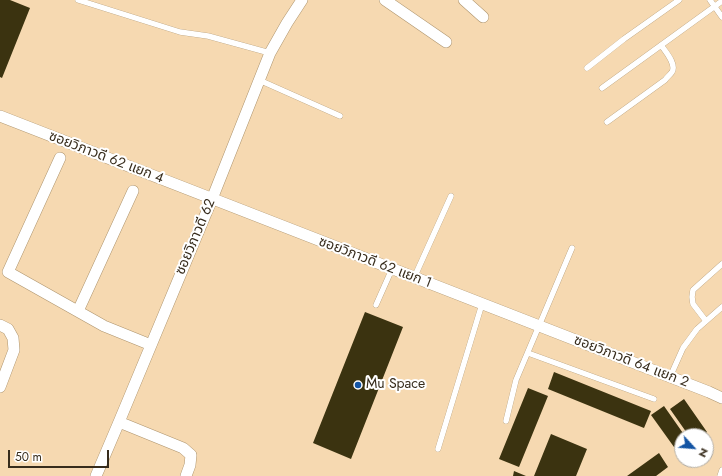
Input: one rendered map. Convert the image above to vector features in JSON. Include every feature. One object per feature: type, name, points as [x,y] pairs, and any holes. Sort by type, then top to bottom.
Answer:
[{"type":"street","name":"ซอยวิภาวดี 62","points":[[96,476],[212,199],[270,53],[302,0]]},
{"type":"street","points":[[385,0],[446,42]]},
{"type":"street","points":[[464,0],[482,17]]},
{"type":"street","name":"ซอยวิภาวดี 62 แยก 4","points":[[0,116],[212,199]]},
{"type":"street","points":[[60,158],[8,272],[104,326],[151,345]]},
{"type":"street","points":[[78,311],[133,191]]},
{"type":"street","name":"ซอยวิภาวดี 62 แยก 1","points":[[212,199],[539,326]]},
{"type":"street","points":[[0,325],[8,329],[13,338],[14,350],[0,387]]},
{"type":"street","name":"ซอยวิภาวดี 64 แยก 2","points":[[539,326],[722,398]]},
{"type":"street","points":[[119,422],[183,448],[191,454],[190,465],[186,476]]},
{"type":"lane","points":[[78,0],[180,32],[208,36],[270,53]]},
{"type":"lane","points":[[587,68],[624,39],[679,0]]},
{"type":"lane","points":[[710,0],[722,17]]},
{"type":"lane","points":[[602,88],[722,1]]},
{"type":"lane","points":[[606,122],[664,80],[672,71],[672,62],[661,45]]},
{"type":"lane","points":[[259,80],[340,116]]},
{"type":"lane","points":[[414,278],[450,196]]},
{"type":"lane","points":[[506,421],[516,380],[572,248]]},
{"type":"lane","points":[[706,321],[693,304],[693,290],[722,264]]},
{"type":"lane","points":[[376,305],[392,269]]},
{"type":"lane","points":[[438,449],[482,304]]},
{"type":"lane","points":[[670,377],[683,348],[697,329],[722,307]]},
{"type":"lane","points":[[528,353],[654,399]]},
{"type":"lane","points":[[720,476],[722,470]]},
{"type":"building","points":[[0,0],[10,0],[30,8],[2,78],[0,77]]},
{"type":"building","name":"Mu Space","points":[[365,312],[403,327],[351,459],[313,443]]},
{"type":"building","points":[[554,372],[651,411],[644,428],[548,389]]},
{"type":"building","points":[[528,388],[548,396],[519,467],[499,459]]},
{"type":"building","points":[[684,399],[704,428],[683,428],[670,409]]},
{"type":"building","points":[[664,406],[679,428],[674,428],[674,447],[651,415]]},
{"type":"building","points":[[551,434],[587,449],[576,476],[534,476]]},
{"type":"building","points":[[659,453],[668,467],[656,476],[627,476]]},
{"type":"building","points":[[514,471],[526,476],[513,476]]},
{"type":"place","name":"Mu Space","points":[[358,385]]}]
